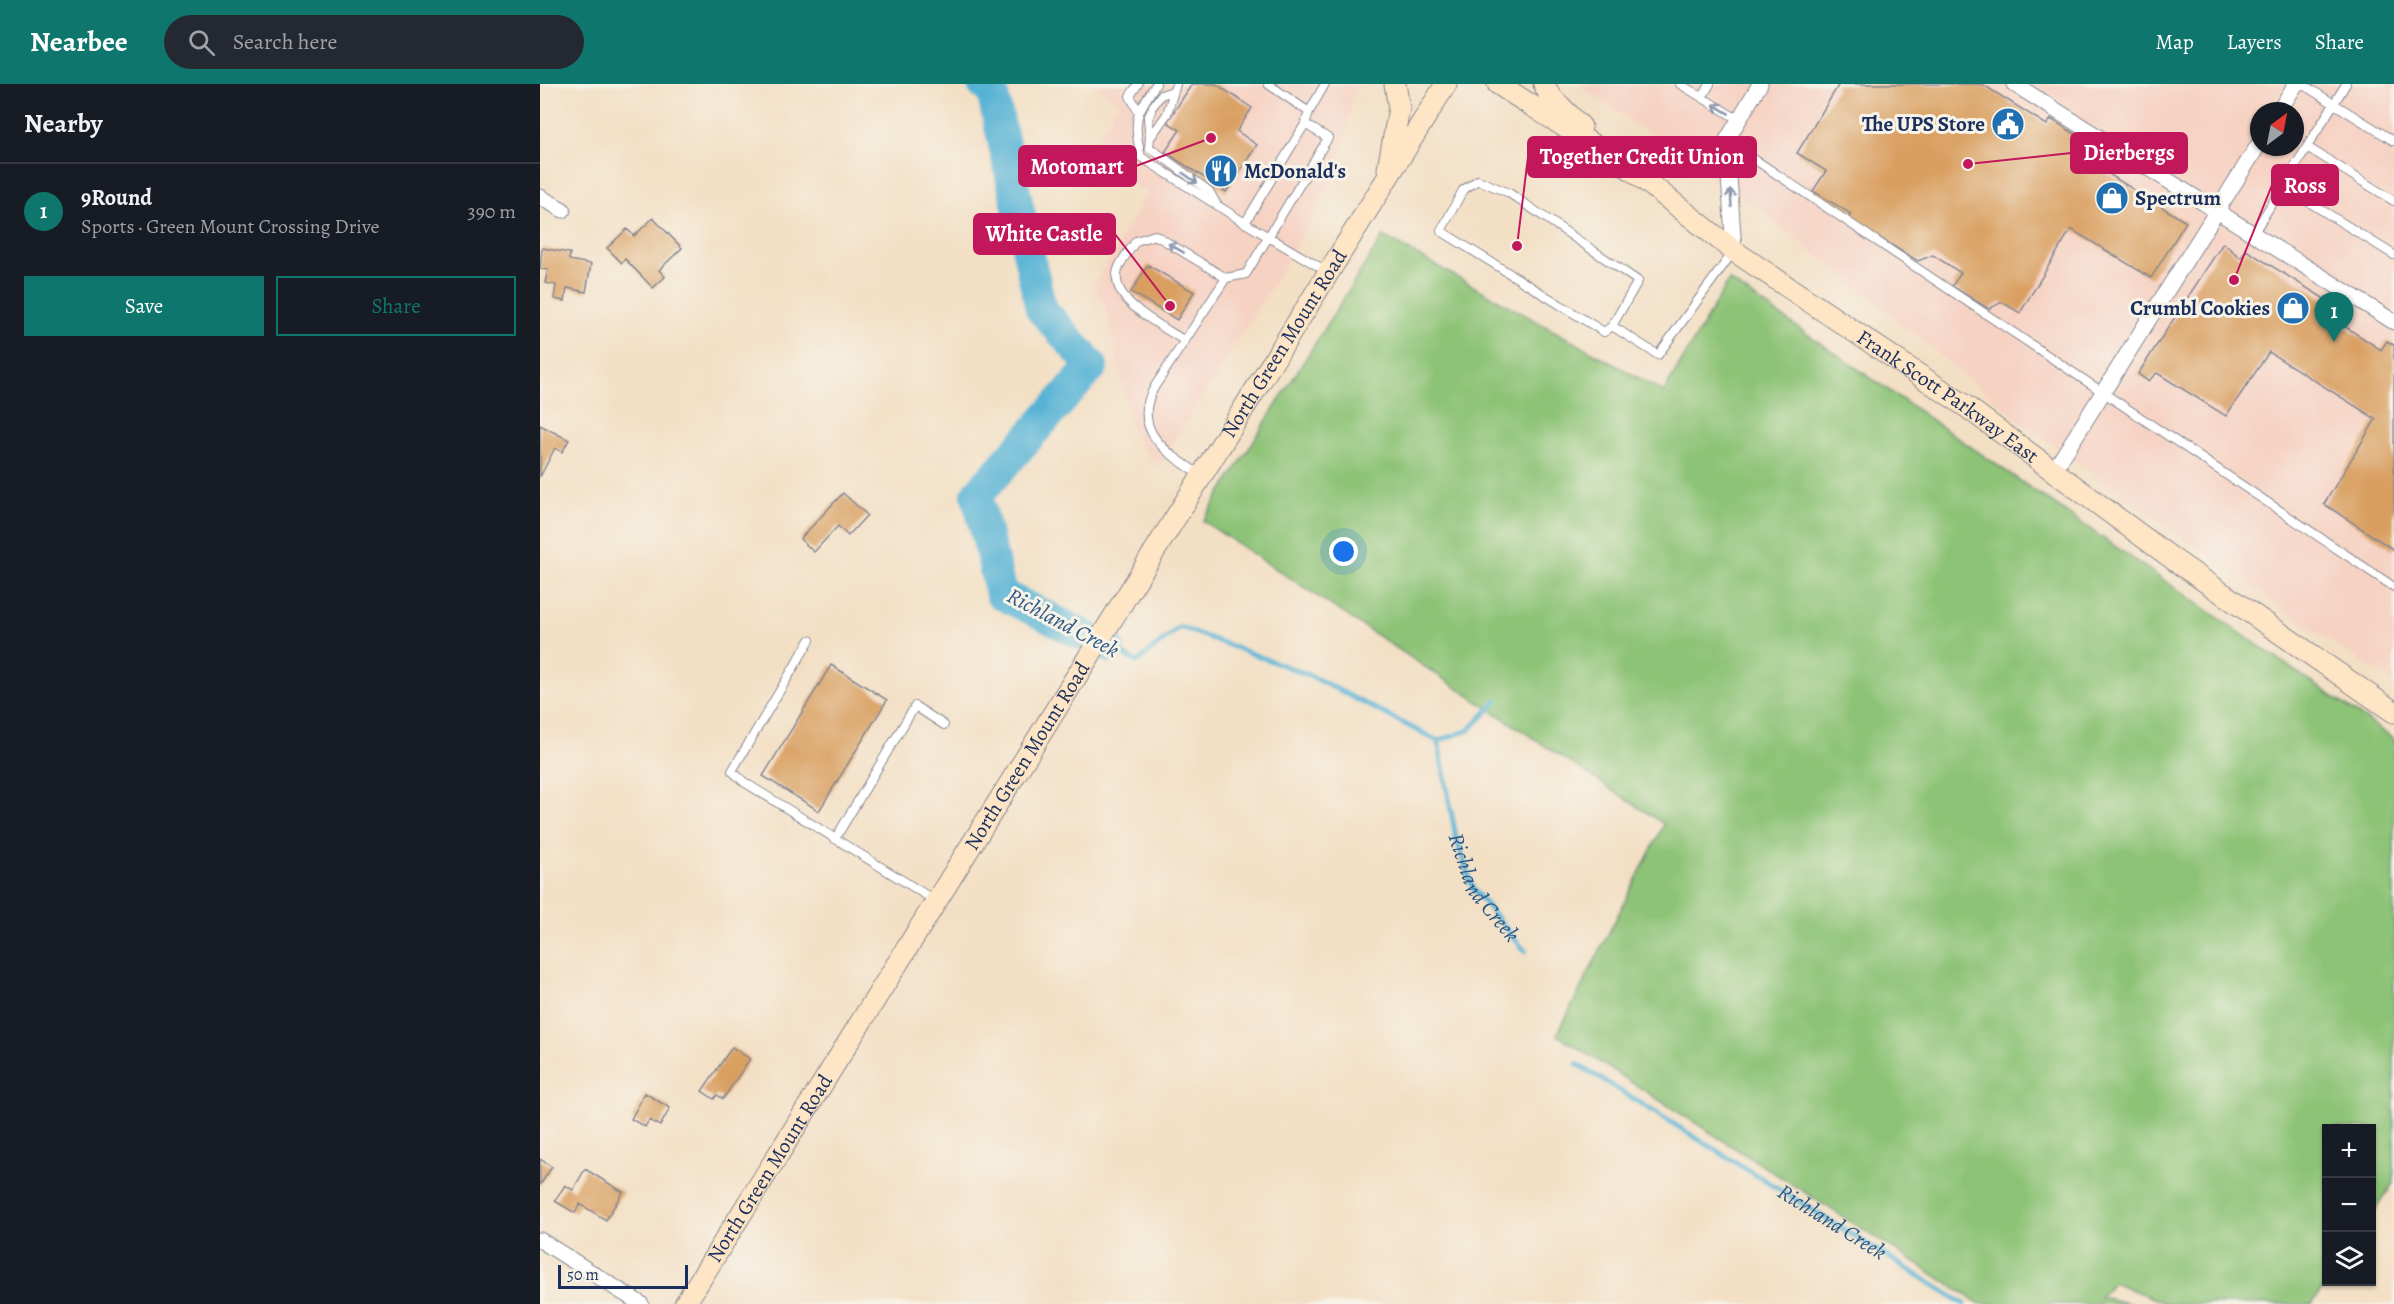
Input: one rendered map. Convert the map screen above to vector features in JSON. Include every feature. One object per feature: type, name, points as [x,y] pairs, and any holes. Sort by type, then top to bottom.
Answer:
[{"type":"street","points":[[1386,181],[1399,108],[1395,84]]},
{"type":"street","name":"North Green Mount Road","points":[[685,1304],[1127,592],[1446,84]]},
{"type":"street","name":"Frank Scott Parkway East","points":[[1498,84],[1632,170],[1734,251],[1964,405],[2053,472],[2394,712]]},
{"type":"street","points":[[1544,84],[1550,96],[1611,157]]},
{"type":"street","points":[[1632,170],[1699,155],[1725,143],[1760,84]]},
{"type":"street","points":[[2014,84],[2394,322]]},
{"type":"street","points":[[2285,102],[2296,84]]},
{"type":"street","points":[[1725,143],[1734,251]]},
{"type":"street","points":[[2053,472],[2252,156]]},
{"type":"street","points":[[540,196],[562,210]]},
{"type":"street","points":[[540,1240],[641,1304]]},
{"type":"lane","points":[[1138,84],[1130,96],[1138,111]]},
{"type":"lane","points":[[1156,84],[1138,111],[1135,128],[1141,157],[1328,272]]},
{"type":"lane","points":[[1268,84],[1309,112]]},
{"type":"lane","points":[[1245,223],[1305,124],[1325,84]]},
{"type":"lane","points":[[1680,84],[1739,120]]},
{"type":"lane","points":[[1702,98],[1710,84]]},
{"type":"lane","points":[[2302,84],[2394,141]]},
{"type":"lane","points":[[2253,234],[2346,84]]},
{"type":"lane","points":[[1175,87],[1161,95],[1152,108],[1148,119],[1149,147],[1209,191],[1219,207]]},
{"type":"lane","points":[[1150,138],[1167,114],[1175,87]]},
{"type":"lane","points":[[1285,95],[1290,87]]},
{"type":"lane","points":[[1185,341],[1128,303],[1120,293],[1116,275],[1118,268],[1136,241],[1155,235],[1226,278],[1246,274],[1328,138],[1305,124]]},
{"type":"lane","points":[[1725,143],[2394,587]]},
{"type":"lane","points":[[2307,147],[2394,201]]},
{"type":"lane","points":[[1478,180],[1509,194],[1638,281],[1612,326],[1604,332],[1441,231],[1463,190],[1478,180]]},
{"type":"lane","points":[[2283,186],[2394,255]]},
{"type":"lane","points":[[1612,326],[1658,354],[1734,251]]},
{"type":"lane","points":[[1201,475],[1167,453],[1149,428],[1147,415],[1151,392],[1226,278]]},
{"type":"lane","points":[[810,640],[732,771],[744,782],[935,901]]},
{"type":"lane","points":[[834,839],[915,706],[944,725]]},
{"type":"shaded area","points":[[1091,84],[1356,84],[1340,166],[1287,262],[1158,467],[1143,451],[1130,425],[1106,307],[1095,284],[1147,194],[1089,153],[1118,102]]},
{"type":"shaded area","points":[[1578,84],[2394,84],[2394,682],[2313,630],[2022,423],[1849,280],[1752,204]]},
{"type":"green space","points":[[1383,236],[1664,392],[1729,280],[2394,739],[2394,1182],[2376,1209],[2376,1124],[2322,1124],[2322,1286],[2324,1286],[2312,1304],[2167,1304],[2113,1282],[2100,1297],[2133,1304],[1980,1304],[1557,1035],[1664,824],[1203,521]]},
{"type":"building","points":[[1192,84],[1216,84],[1252,108],[1237,131],[1257,145],[1226,192],[1165,152],[1180,130],[1167,122]]},
{"type":"building","points":[[1835,84],[1982,84],[2047,125],[2051,119],[2086,141],[2078,155],[2186,222],[2151,278],[2071,229],[2020,313],[2002,302],[1989,309],[1952,286],[1961,273],[1933,255],[1918,261],[1848,219],[1851,214],[1813,191],[1826,171],[1797,153],[1838,86]]},
{"type":"building","points":[[653,218],[682,248],[659,270],[665,277],[653,288],[625,259],[622,263],[607,248],[627,229],[634,236]]},
{"type":"building","points":[[2223,243],[2241,258],[2246,250],[2336,306],[2329,316],[2381,350],[2387,341],[2394,345],[2394,550],[2324,504],[2376,419],[2269,352],[2226,416],[2157,373],[2148,381],[2138,374]]},
{"type":"building","points":[[542,248],[570,253],[569,260],[591,264],[586,292],[567,288],[565,301],[554,299],[556,285],[545,283],[548,270],[540,269]]},
{"type":"building","points":[[1148,265],[1194,292],[1177,320],[1131,292]]},
{"type":"building","points":[[540,425],[569,440],[562,452],[555,448],[540,477]]},
{"type":"building","points":[[843,493],[867,515],[848,536],[838,526],[814,552],[800,539]]},
{"type":"building","points":[[831,665],[887,700],[819,811],[763,776]]},
{"type":"building","points":[[732,1047],[750,1059],[723,1099],[717,1095],[714,1099],[702,1091]]},
{"type":"building","points":[[645,1093],[670,1108],[660,1126],[649,1120],[645,1127],[631,1119]]},
{"type":"building","points":[[540,1159],[552,1167],[540,1185]]},
{"type":"building","points":[[585,1169],[623,1192],[606,1220],[580,1204],[575,1213],[555,1201],[565,1185],[573,1190]]},
{"type":"waterway","name":"Richland Creek","points":[[983,84],[992,91],[1041,309],[1092,366],[977,495],[1001,594],[1108,647]]},
{"type":"waterway","name":"Richland Creek","points":[[1108,647],[1137,662],[1180,627],[1309,675],[1438,741]]},
{"type":"waterway","points":[[1438,741],[1469,730],[1497,701]]},
{"type":"waterway","name":"Richland Creek","points":[[1438,741],[1456,837],[1473,889],[1525,951]]},
{"type":"waterway","name":"Richland Creek","points":[[1577,1064],[1964,1304]]},
{"type":"place","name":"The UPS Store","points":[[2008,124]]},
{"type":"place","name":"Motomart","points":[[1211,138]]},
{"type":"place","name":"Dierbergs","points":[[1968,164]]},
{"type":"place","name":"McDonald's","points":[[1221,171]]},
{"type":"place","name":"Spectrum","points":[[2112,198]]},
{"type":"place","name":"Together Credit Union","points":[[1517,246]]},
{"type":"place","name":"Ross","points":[[2234,280]]},
{"type":"place","name":"White Castle","points":[[1170,306]]},
{"type":"place","name":"Crumbl Cookies","points":[[2293,308]]},
{"type":"place","name":"9Round","points":[[2334,342]]}]
